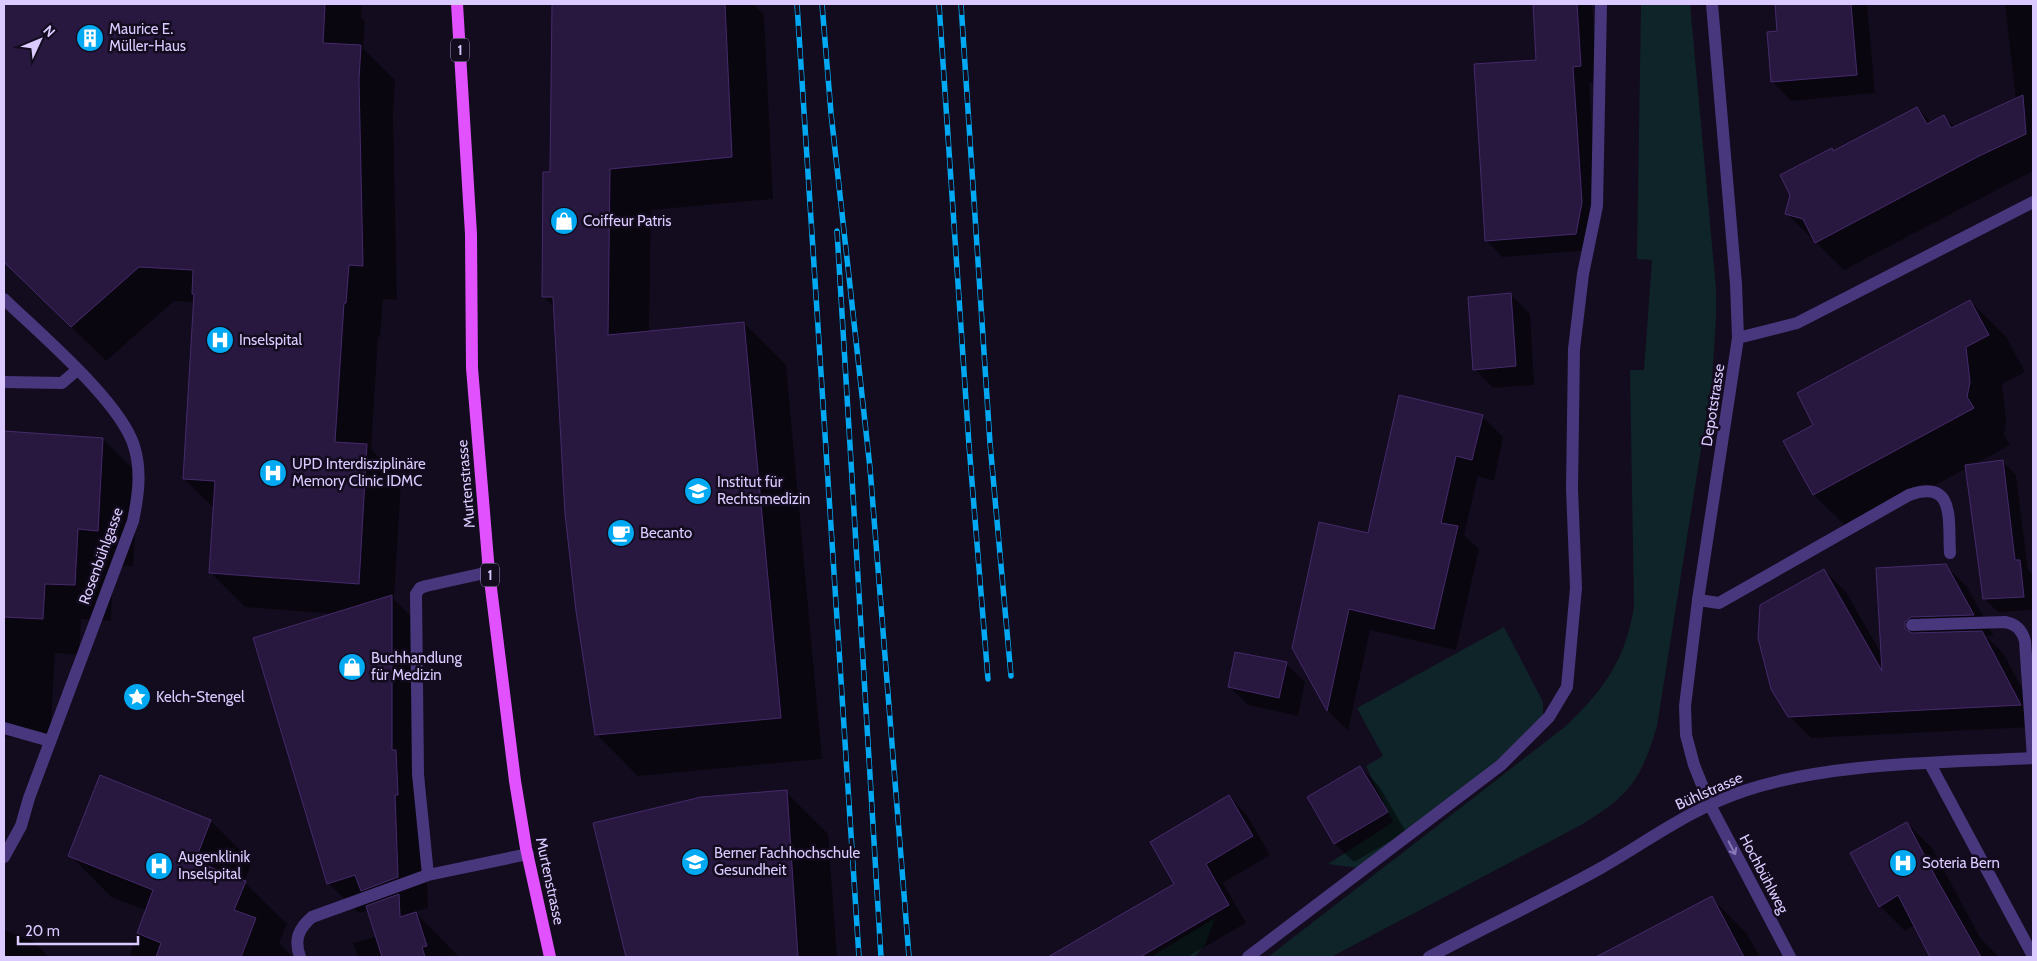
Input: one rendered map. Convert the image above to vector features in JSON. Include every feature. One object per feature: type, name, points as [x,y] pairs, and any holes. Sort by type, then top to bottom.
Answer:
[{"type":"main road","name":"Murtenstrasse","points":[[457,4],[471,234],[472,368],[490,572],[515,781],[550,957]]},
{"type":"street","points":[[1248,957],[1501,764],[1549,717],[1567,687],[1576,588],[1572,489],[1574,350],[1578,303],[1597,206],[1601,4]]},
{"type":"street","name":"Depotstrasse","points":[[1710,805],[1686,735],[1684,706],[1698,600],[1738,338],[1736,284],[1712,4]]},
{"type":"street","points":[[1738,338],[1797,323],[2033,202]]},
{"type":"street","name":"Rosenbühlgasse","points":[[4,299],[77,370],[119,418],[131,439],[138,464],[138,494],[133,522],[50,741],[21,826],[4,858]]},
{"type":"street","points":[[4,382],[62,383],[77,370]]},
{"type":"street","points":[[1698,600],[1719,603],[1909,495],[1924,490],[1938,493],[1947,503],[1950,553]]},
{"type":"street","points":[[428,875],[418,774],[416,594],[420,588],[426,586],[490,572]]},
{"type":"street","points":[[1912,625],[2005,622],[2012,623],[2019,628],[2025,641],[2033,758]]},
{"type":"street","points":[[4,728],[50,741]]},
{"type":"street","name":"Bühlstrasse","points":[[1429,957],[1600,868],[1710,805],[1745,791],[1788,779],[1865,768],[2033,758]]},
{"type":"street","points":[[1930,764],[2033,956]]},
{"type":"street","name":"Hochbühlweg","points":[[1710,805],[1790,957]]},
{"type":"street","points":[[300,957],[296,938],[300,929],[312,917],[318,914],[428,875],[528,854]]},
{"type":"green space","points":[[1641,4],[1690,4],[1716,289],[1712,380],[1657,726],[1651,745],[1639,773],[1631,785],[1611,805],[1581,825],[1331,957],[1268,957],[1566,726],[1602,686],[1619,659],[1634,607],[1630,370],[1644,370],[1652,260],[1637,259]]},
{"type":"green space","points":[[1504,627],[1543,702],[1543,721],[1500,764],[1365,869],[1328,864],[1393,822],[1366,766],[1383,756],[1357,708]]},
{"type":"green space","points":[[1215,918],[1205,945],[1194,957],[1151,957]]},
{"type":"building","points":[[4,4],[325,4],[323,43],[361,45],[359,80],[363,266],[349,265],[346,303],[344,303],[335,442],[367,444],[359,584],[209,573],[215,481],[183,479],[194,294],[192,294],[193,270],[139,267],[71,327],[4,262]]},
{"type":"building","points":[[552,4],[725,4],[732,157],[610,169],[608,335],[744,322],[781,718],[595,735],[576,611],[565,514],[553,297],[542,297],[543,172],[550,172]]},
{"type":"building","points":[[1533,4],[1577,4],[1581,66],[1573,67],[1582,202],[1576,234],[1485,241],[1474,64],[1536,60]]},
{"type":"building","points":[[1775,4],[1851,4],[1857,75],[1771,82],[1767,32],[1777,31]]},
{"type":"building","points":[[2023,95],[2026,134],[1979,156],[1815,243],[1803,219],[1785,214],[1790,195],[1780,175],[1832,148],[1833,151],[1917,107],[1927,124],[1944,115],[1951,128]]},
{"type":"building","points":[[1511,293],[1516,366],[1473,370],[1468,297]]},
{"type":"building","points":[[1970,300],[1989,335],[1966,347],[1970,382],[1967,397],[1974,408],[1813,495],[1783,441],[1813,425],[1797,393]]},
{"type":"building","points":[[1399,395],[1483,415],[1472,460],[1456,456],[1441,523],[1458,526],[1434,629],[1349,609],[1327,711],[1292,648],[1319,522],[1368,533]]},
{"type":"building","points":[[4,431],[103,438],[98,531],[78,529],[75,585],[45,584],[43,619],[4,617]]},
{"type":"building","points":[[2003,460],[2015,560],[2020,560],[2024,597],[1983,599],[1965,465]]},
{"type":"building","points":[[1946,564],[1974,615],[1911,617],[1905,622],[1905,629],[1912,633],[1982,631],[2021,705],[1788,717],[1771,689],[1758,638],[1760,605],[1824,569],[1882,671],[1876,568]]},
{"type":"building","points":[[392,595],[392,750],[396,750],[398,795],[395,795],[398,877],[361,891],[355,875],[327,884],[253,638]]},
{"type":"building","points":[[1235,652],[1287,662],[1279,698],[1228,687]]},
{"type":"building","points":[[1360,766],[1388,812],[1334,844],[1307,797]]},
{"type":"building","name":"Augenklinik Inselspital","points":[[100,775],[211,820],[195,861],[246,881],[234,910],[256,918],[241,957],[156,957],[161,943],[137,933],[153,890],[68,856]]},
{"type":"building","name":"Berner Fachhochschule Gesundheit","points":[[787,790],[798,957],[626,957],[593,823],[701,797]]},
{"type":"building","points":[[1229,795],[1253,836],[1206,864],[1229,905],[1140,957],[1048,957],[1174,884],[1150,842]]},
{"type":"building","points":[[1907,822],[1981,957],[1930,957],[1898,895],[1879,907],[1850,853]]},
{"type":"building","points":[[399,894],[400,917],[416,912],[427,946],[422,947],[425,957],[382,957],[366,906]]},
{"type":"building","points":[[1712,896],[1744,957],[1596,957]]},
{"type":"railway","points":[[797,4],[859,957]]},
{"type":"railway","points":[[822,4],[831,113],[870,468],[909,957]]},
{"type":"railway","points":[[939,4],[969,445],[988,679]]},
{"type":"railway","points":[[961,4],[990,443],[1011,676]]},
{"type":"railway","points":[[837,231],[881,957]]},
{"type":"place","name":"Maurice E. Müller-Haus","points":[[90,38]]},
{"type":"place","name":"Coiffeur Patris","points":[[564,221]]},
{"type":"place","name":"Inselspital","points":[[220,340]]},
{"type":"place","name":"UPD Interdisziplinäre Memory Clinic IDMC","points":[[273,473]]},
{"type":"place","name":"Institut für Rechtsmedizin","points":[[698,491]]},
{"type":"place","name":"Becanto","points":[[621,533]]},
{"type":"place","name":"Buchhandlung für Medizin","points":[[352,667]]},
{"type":"place","name":"Kelch-Stengel","points":[[137,697]]},
{"type":"place","name":"Berner Fachhochschule Gesundheit","points":[[695,862]]},
{"type":"place","name":"Soteria Bern","points":[[1903,863]]},
{"type":"place","name":"Augenklinik Inselspital","points":[[159,866]]}]
